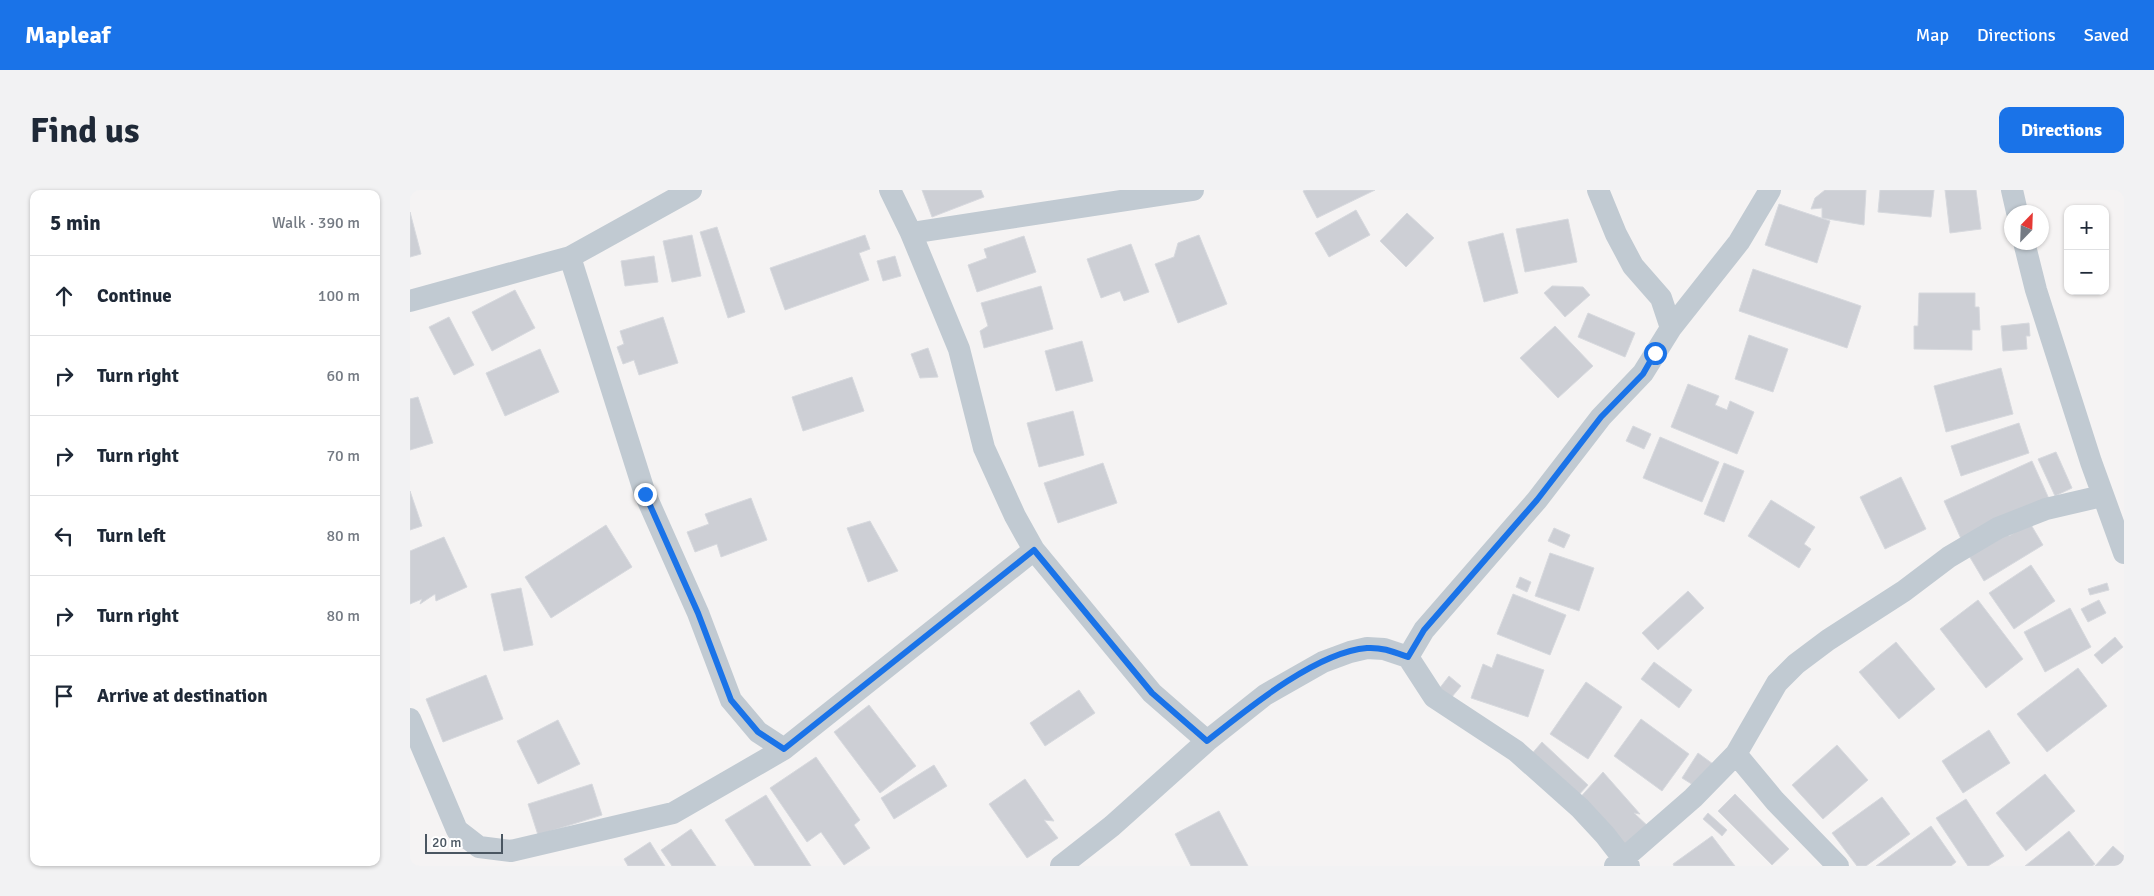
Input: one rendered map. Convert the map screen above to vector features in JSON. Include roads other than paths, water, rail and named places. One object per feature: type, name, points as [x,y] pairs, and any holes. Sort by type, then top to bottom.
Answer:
[{"type":"street","points":[[410,301],[570,257],[691,190]]},
{"type":"street","points":[[890,190],[911,233],[959,349],[984,448],[1015,516],[1034,550],[1152,693],[1207,741]]},
{"type":"street","points":[[911,233],[1193,190]]},
{"type":"street","points":[[1598,190],[1616,234],[1633,266],[1661,298],[1671,328]]},
{"type":"street","points":[[1408,657],[1435,616],[1537,500],[1601,417],[1643,374],[1671,328],[1739,242],[1770,190]]},
{"type":"street","points":[[2012,190],[2015,205]]},
{"type":"street","points":[[2026,250],[2036,290],[2102,496],[2124,553]]},
{"type":"street","points":[[570,257],[645,494],[698,613],[731,700],[758,732],[784,749]]},
{"type":"street","points":[[1060,866],[1112,826],[1207,741],[1265,695],[1323,662],[1367,648],[1384,649],[1408,657],[1434,697],[1516,751],[1580,808],[1605,835],[1623,864],[1693,798],[1736,754],[1777,683],[1796,664],[1828,640],[1904,591],[1949,558],[1998,528],[2046,509],[2102,496]]},
{"type":"street","points":[[410,719],[457,830],[479,848],[511,851],[672,813],[784,749],[1034,550]]},
{"type":"street","points":[[1736,754],[1775,801],[1838,866]]}]
